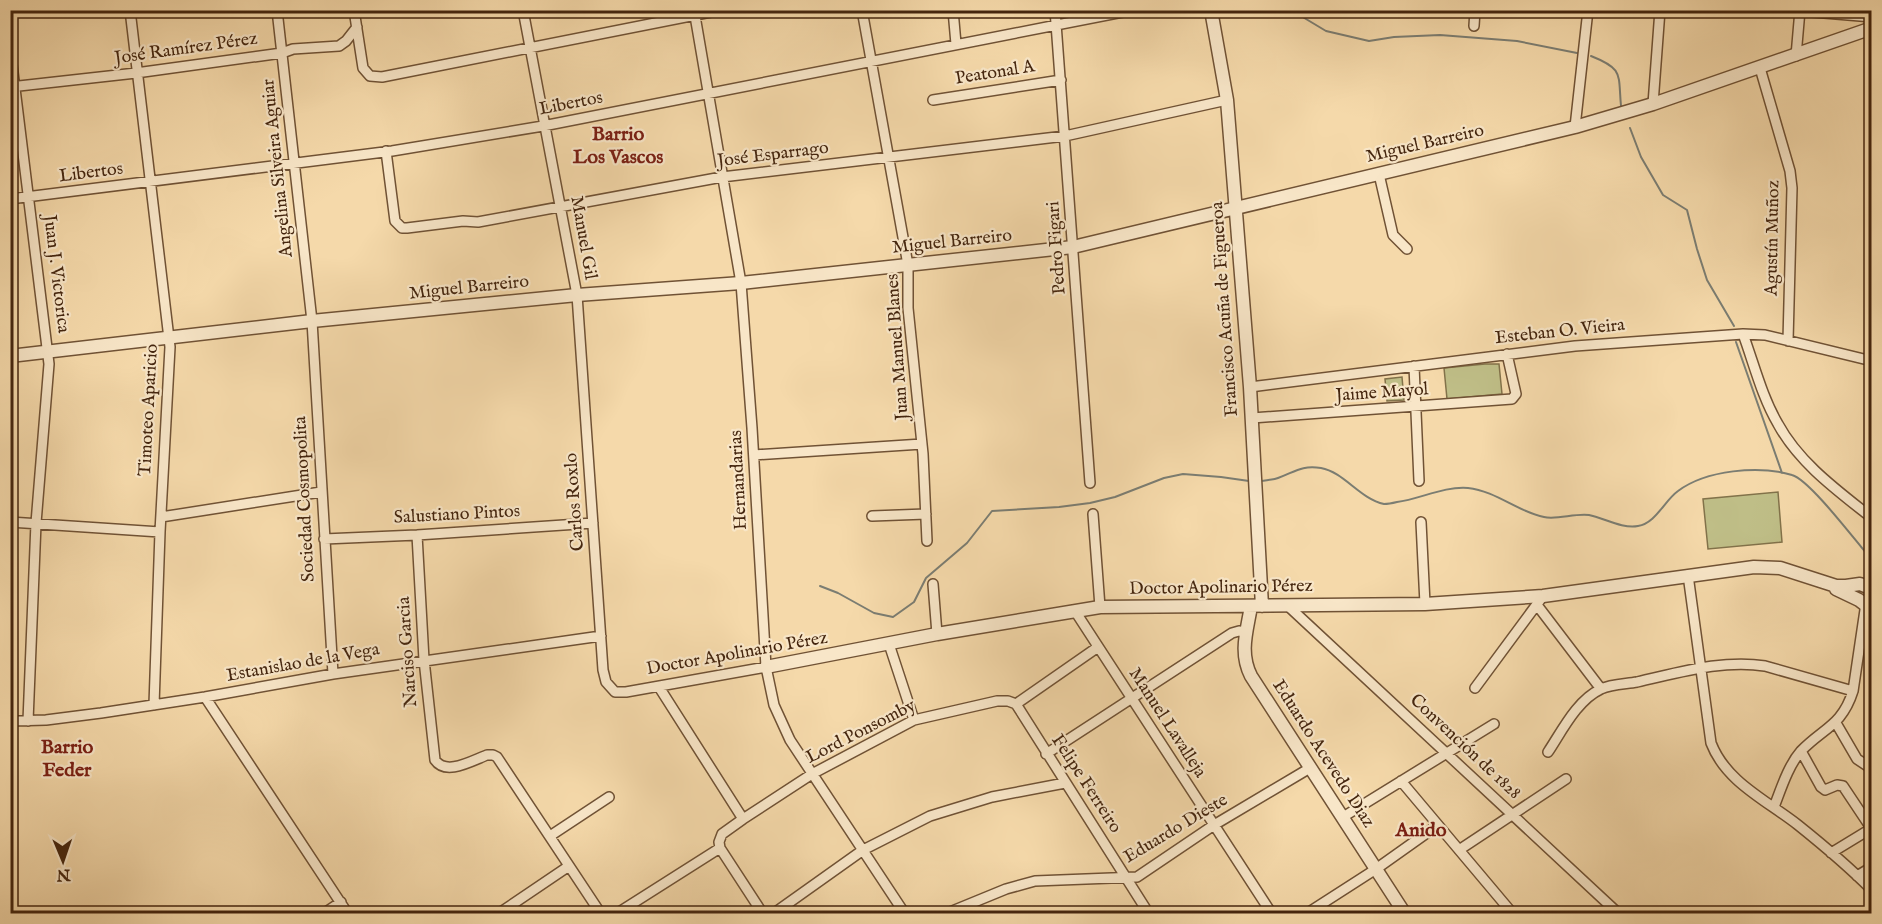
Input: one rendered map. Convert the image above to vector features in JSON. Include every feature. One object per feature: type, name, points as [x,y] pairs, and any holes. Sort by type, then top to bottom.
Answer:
[{"type":"street","name":"Timoteo Aparicio","points":[[130,10],[169,336],[154,705]]},
{"type":"street","name":"Angelina Silveira Aguiar","points":[[277,10],[312,321]]},
{"type":"street","points":[[354,10],[363,68],[370,76],[382,77],[694,13],[722,10]]},
{"type":"street","name":"Manuel Gil","points":[[523,10],[543,126],[561,206],[577,296]]},
{"type":"street","name":"Juan Manuel Blanes","points":[[862,10],[908,265],[910,339],[922,444],[927,541]]},
{"type":"street","points":[[953,10],[956,44]]},
{"type":"street","name":"Pedro Figari","points":[[1055,10],[1089,483]]},
{"type":"street","name":"Libertos","points":[[10,199],[386,152],[543,126],[1133,10]]},
{"type":"street","name":"Francisco Acuña de Figueroa","points":[[1212,10],[1227,100],[1250,387],[1257,606]]},
{"type":"street","points":[[1474,26],[1475,10]]},
{"type":"street","points":[[1575,127],[1588,10]]},
{"type":"street","points":[[1653,104],[1660,10]]},
{"type":"street","points":[[1788,10],[1872,17]]},
{"type":"street","points":[[1796,56],[1800,11]]},
{"type":"street","name":"Hernandarias","points":[[694,13],[741,283],[766,667],[774,705],[812,774],[905,914]]},
{"type":"street","name":"José Ramírez Pérez","points":[[13,86],[136,73],[293,49],[339,46],[357,27]]},
{"type":"street","name":"Miguel Barreiro","points":[[10,356],[312,321],[741,283],[1073,247],[1575,127],[1653,104],[1872,28]]},
{"type":"street","name":"Juan J. Victorica","points":[[10,48],[13,86],[30,197],[49,351],[36,523],[28,721]]},
{"type":"street","name":"Agustín Muñoz","points":[[1760,68],[1788,160],[1791,180],[1788,341]]},
{"type":"street","name":"Peatonal A","points":[[933,100],[1061,80]]},
{"type":"street","name":"José Esparrago","points":[[386,152],[395,221],[402,228],[463,221],[478,222],[722,177],[1065,136],[1227,100]]},
{"type":"street","points":[[1379,174],[1393,236],[1407,249]]},
{"type":"street","name":"Carlos Roxlo","points":[[577,296],[606,682],[615,692],[626,692]]},
{"type":"street","name":"Sociedad Cosmopolita","points":[[312,321],[333,674]]},
{"type":"street","points":[[1743,334],[1769,405],[1788,442],[1845,498],[1872,518]]},
{"type":"street","name":"Esteban O. Vieira","points":[[1250,387],[1575,346],[1743,334],[1765,335],[1872,361]]},
{"type":"street","name":"Jaime Mayol","points":[[1252,418],[1512,399],[1516,394],[1507,354]]},
{"type":"street","points":[[1414,366],[1419,481]]},
{"type":"street","points":[[754,455],[922,444]]},
{"type":"street","points":[[161,517],[321,492]]},
{"type":"street","points":[[872,516],[926,514]]},
{"type":"street","points":[[1093,514],[1101,607]]},
{"type":"street","points":[[10,522],[160,532]]},
{"type":"street","points":[[1421,522],[1425,604]]},
{"type":"street","name":"Salustiano Pintos","points":[[324,538],[417,535],[593,523]]},
{"type":"street","name":"Narciso Garcia","points":[[417,535],[424,660],[433,753],[439,766],[449,768],[493,754],[550,836]]},
{"type":"street","name":"Doctor Apolinario Pérez","points":[[626,692],[937,634],[1101,607],[1540,601],[1689,575],[1767,567],[1791,571],[1867,602]]},
{"type":"street","points":[[1773,807],[1791,767],[1801,752],[1836,723],[1846,709],[1853,691],[1867,602],[1866,582],[1872,574]]},
{"type":"street","points":[[1689,575],[1711,743],[1717,758],[1736,780],[1831,853],[1872,890]]},
{"type":"street","name":"Doctor Apolinario Pérez","points":[[1819,581],[1846,586],[1866,582]]},
{"type":"street","points":[[933,584],[937,634]]},
{"type":"street","points":[[1475,688],[1540,601],[1601,689]]},
{"type":"street","name":"Convención de 1828","points":[[1287,605],[1619,914]]},
{"type":"street","name":"Eduardo Acevedo Diaz","points":[[1257,606],[1247,632],[1244,648],[1245,663],[1251,676],[1405,914]]},
{"type":"street","name":"Manuel Lavalleja","points":[[1075,611],[1272,914]]},
{"type":"street","points":[[1047,754],[1232,633],[1247,632]]},
{"type":"street","name":"Estanislao de la Vega","points":[[10,721],[28,721],[154,705],[333,674],[601,636]]},
{"type":"street","points":[[889,644],[914,720]]},
{"type":"street","points":[[1016,704],[1098,647]]},
{"type":"street","points":[[1548,752],[1572,716],[1584,702],[1601,689],[1700,669],[1750,663],[1853,691]]},
{"type":"street","points":[[659,687],[743,819]]},
{"type":"street","points":[[205,697],[348,914]]},
{"type":"street","name":"Lord Ponsomby","points":[[720,848],[719,842],[722,834],[743,819],[812,774],[914,720],[997,701],[1016,704]]},
{"type":"street","name":"Felipe Ferreiro","points":[[1016,704],[1149,914]]},
{"type":"street","points":[[1836,723],[1857,759],[1872,769]]},
{"type":"street","points":[[1343,817],[1494,724]]},
{"type":"street","points":[[1801,752],[1821,787],[1825,790],[1837,785],[1843,786],[1871,828],[1831,853]]},
{"type":"street","name":"Eduardo Dieste","points":[[945,914],[1006,889],[1035,881],[1137,877],[1214,825],[1310,768]]},
{"type":"street","points":[[1459,850],[1566,779]]},
{"type":"street","points":[[1401,781],[1513,914]]},
{"type":"street","points":[[772,914],[863,850],[930,816],[992,797],[1065,783]]},
{"type":"street","points":[[601,914],[550,836],[609,797]]},
{"type":"street","points":[[1306,914],[1438,825]]},
{"type":"street","points":[[616,914],[720,848],[763,914]]},
{"type":"street","points":[[498,914],[569,866]]},
{"type":"street","points":[[1857,876],[1872,867]]},
{"type":"street","points":[[323,914],[341,903]]},
{"type":"shaded area","points":[[1499,364],[1502,394],[1447,399],[1444,368]]},
{"type":"shaded area","points":[[1402,377],[1404,400],[1387,401],[1385,379]]},
{"type":"shaded area","points":[[1778,492],[1782,542],[1708,549],[1703,499]]},
{"type":"waterway","points":[[1297,10],[1301,16],[1326,31],[1369,41],[1394,37],[1440,35],[1517,41],[1577,53]]},
{"type":"waterway","points":[[1591,56],[1614,69],[1619,80],[1621,106]]},
{"type":"waterway","points":[[1630,128],[1641,157],[1663,195],[1687,210],[1707,280],[1734,326]]},
{"type":"waterway","points":[[1736,342],[1782,473]]},
{"type":"waterway","points":[[1261,481],[1276,479],[1303,468],[1314,467],[1329,470],[1367,497],[1384,504],[1450,489],[1468,488],[1488,493],[1525,511],[1544,517],[1589,515],[1632,527],[1650,521],[1673,495],[1703,478],[1733,471],[1764,470],[1792,475],[1800,479],[1833,513],[1872,560]]},
{"type":"waterway","points":[[820,586],[874,613],[893,617],[914,602],[926,578],[967,543],[992,511],[1090,503],[1115,497],[1164,478],[1183,474],[1249,481]]},
{"type":"district","name":"Barrio Los Vascos","points":[[618,146]]},
{"type":"district","name":"Barrio Feder","points":[[67,758]]},
{"type":"district","name":"Anido","points":[[1421,830]]}]
